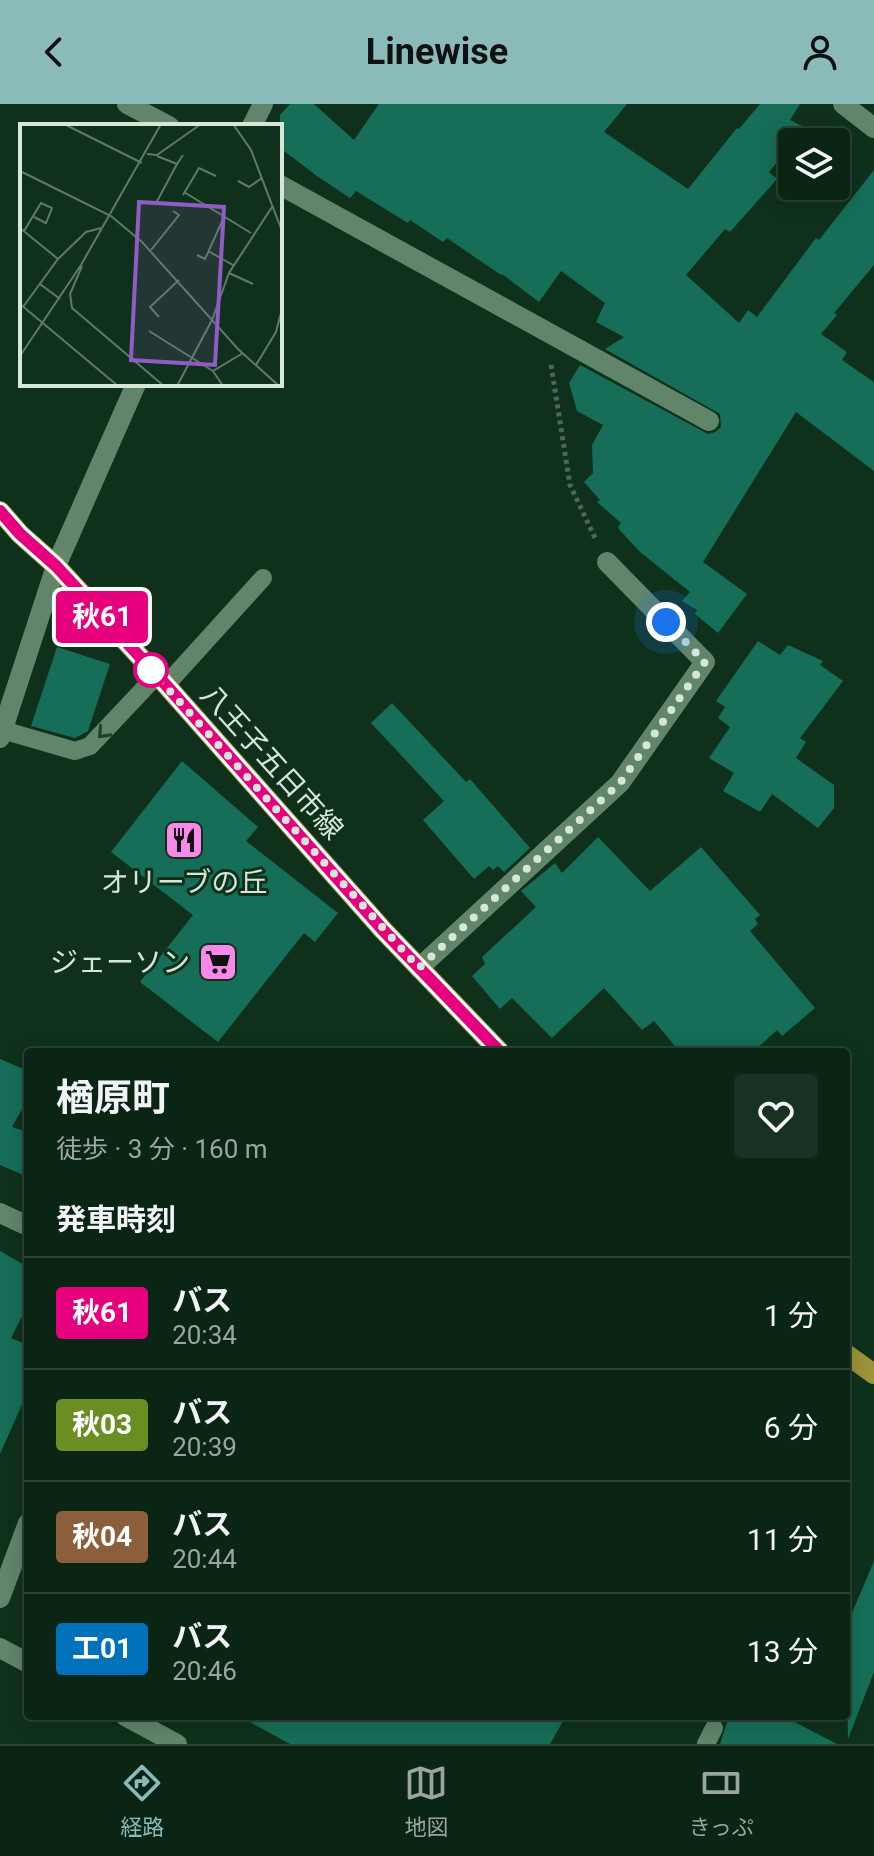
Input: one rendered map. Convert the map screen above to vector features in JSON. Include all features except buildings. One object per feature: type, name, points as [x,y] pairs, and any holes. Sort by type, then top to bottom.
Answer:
[{"type":"main road","name":"八王子五日市線","points":[[0,511],[56,566],[419,968],[496,1048]]},
{"type":"main road","points":[[850,1357],[874,1374]]},
{"type":"street","points":[[127,104],[165,124]]},
{"type":"street","points":[[253,124],[263,104]]},
{"type":"street","points":[[843,104],[874,128]]},
{"type":"street","points":[[282,186],[709,421]]},
{"type":"street","points":[[1,734],[56,566],[135,386]]},
{"type":"street","points":[[419,968],[620,783],[705,662],[607,562]]},
{"type":"street","points":[[0,1213],[24,1224]]},
{"type":"street","points":[[0,1598],[24,1534]]},
{"type":"street","points":[[0,1648],[24,1661]]},
{"type":"street","points":[[132,1720],[177,1744]]},
{"type":"lane","points":[[1,734],[75,751],[90,746],[263,578]]},
{"type":"path","points":[[546,333],[570,485],[607,562]]},
{"type":"bus line","name":"秋61","points":[[0,511],[56,566],[166,685],[383,930],[496,1048]]},
{"type":"place","name":"オリーブの丘","points":[[184,840]]},
{"type":"place","name":"ジェーソン","points":[[218,962]]},
{"type":"route","points":[[151,670],[419,968],[620,783],[705,662],[666,622]]}]
